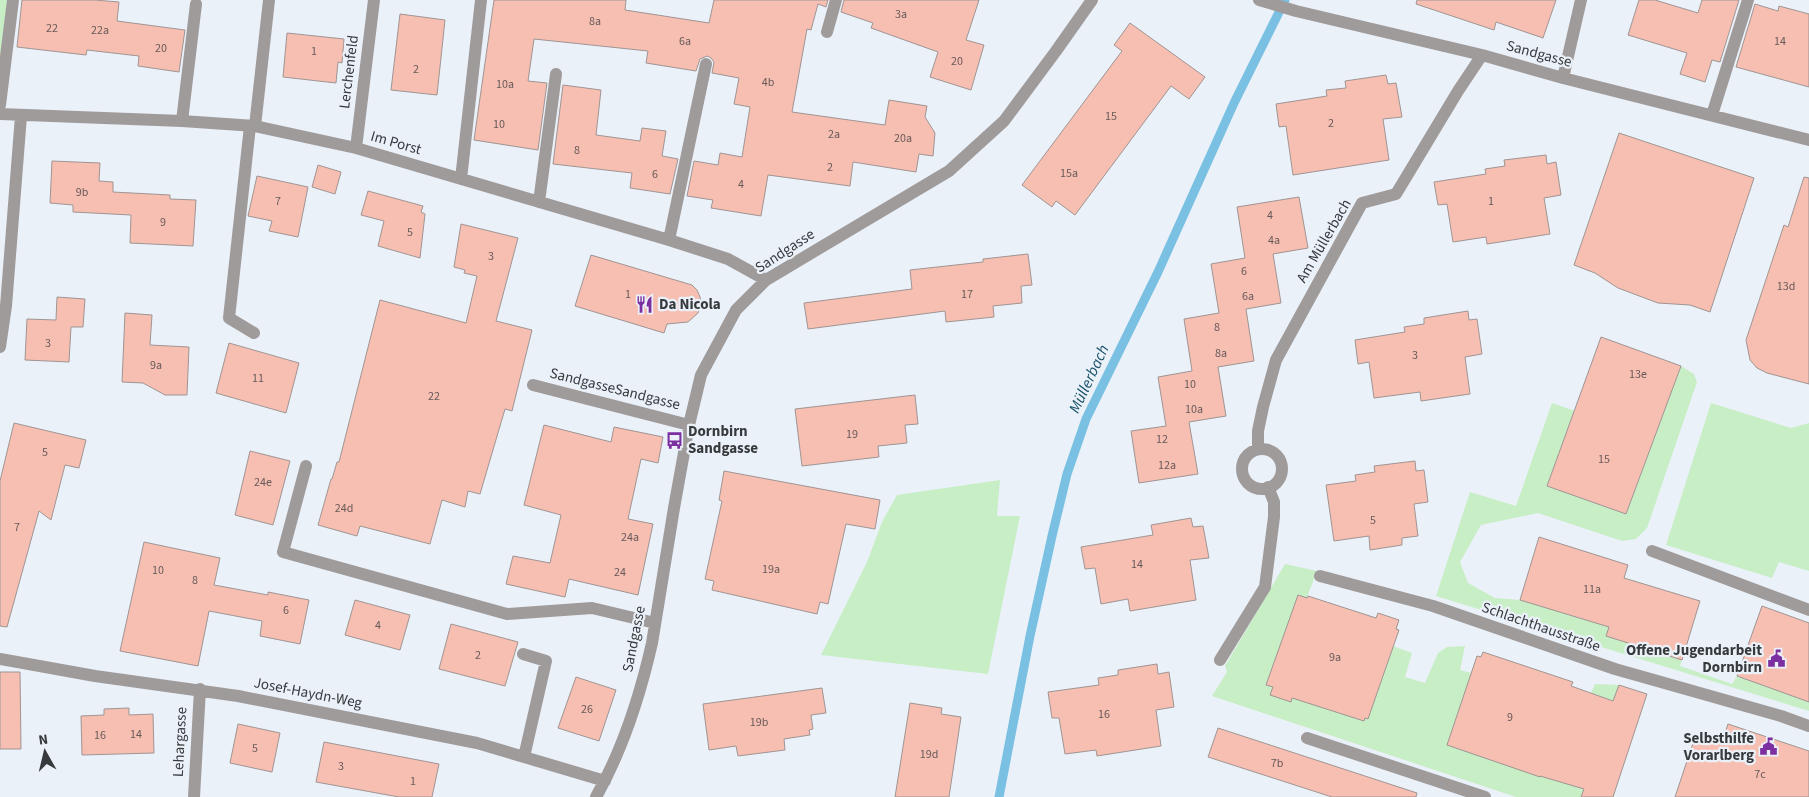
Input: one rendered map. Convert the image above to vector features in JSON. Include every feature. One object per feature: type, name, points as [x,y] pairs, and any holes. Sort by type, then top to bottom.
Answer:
[{"type":"street","points":[[0,105],[13,0]]},
{"type":"street","points":[[254,333],[229,318],[269,0]]},
{"type":"street","name":"Lerchenfeld","points":[[356,148],[374,0]]},
{"type":"street","points":[[461,179],[481,0]]},
{"type":"street","points":[[827,32],[836,0]]},
{"type":"street","name":"Sandgasse","points":[[596,797],[623,742],[637,701],[652,642],[689,425],[701,375],[736,310],[766,280],[949,171],[1004,121],[1092,0]]},
{"type":"street","name":"Sandgasse","points":[[1260,0],[1296,11],[1482,55],[1563,78],[1809,140]]},
{"type":"street","points":[[1563,78],[1581,0]]},
{"type":"street","points":[[1712,115],[1748,0]]},
{"type":"street","points":[[182,120],[196,4]]},
{"type":"street","name":"Am Müllerbach","points":[[1258,449],[1258,431],[1276,360],[1362,203],[1396,194],[1482,55]]},
{"type":"street","points":[[669,240],[706,64]]},
{"type":"street","points":[[539,202],[556,74]]},
{"type":"street","name":"Im Porst","points":[[0,114],[182,120],[252,126],[356,148],[669,240],[728,259],[766,280]]},
{"type":"street","points":[[0,347],[6,306],[21,116]]},
{"type":"street","name":"SandgasseSandgasse","points":[[533,385],[689,425]]},
{"type":"street","points":[[1258,449],[1274,452],[1282,466],[1278,480],[1268,488],[1257,488],[1244,480],[1242,464],[1245,457],[1258,449]]},
{"type":"street","points":[[306,466],[283,552],[507,614],[592,608],[655,623]]},
{"type":"street","points":[[1220,660],[1265,587],[1274,517],[1274,502],[1268,488]]},
{"type":"street","points":[[1652,552],[1809,610]]},
{"type":"street","name":"Schlachthausstraße","points":[[1320,576],[1433,606],[1615,669],[1781,716],[1809,726]]},
{"type":"street","points":[[523,654],[546,661],[524,758]]},
{"type":"street","name":"Josef-Haydn-Weg","points":[[0,659],[94,676],[200,689],[477,743],[605,781]]},
{"type":"street","name":"Lehargasse","points":[[194,797],[200,689]]},
{"type":"street","points":[[1308,738],[1485,797]]},
{"type":"green space","points":[[0,0],[7,0],[0,67]]},
{"type":"green space","points":[[1681,366],[1694,374],[1697,382],[1647,528],[1636,539],[1622,541],[1538,513],[1481,525],[1460,562],[1468,583],[1495,598],[1520,600],[1609,627],[1607,636],[1682,660],[1680,666],[1732,684],[1737,676],[1809,702],[1809,711],[1436,596],[1470,492],[1516,506],[1552,403],[1575,411],[1547,486],[1626,514]]},
{"type":"green space","points":[[1711,403],[1791,428],[1809,423],[1809,571],[1779,562],[1772,578],[1666,545]]},
{"type":"green space","points":[[1000,480],[997,516],[1020,516],[988,674],[821,655],[867,562],[882,522],[897,495]]},
{"type":"green space","points":[[1285,564],[1317,571],[1273,687],[1365,718],[1393,646],[1412,653],[1405,677],[1425,683],[1438,653],[1447,647],[1465,646],[1460,670],[1471,673],[1452,746],[1584,708],[1595,684],[1619,685],[1581,797],[1516,797],[1212,696],[1227,672],[1225,666]]},
{"type":"building","points":[[22,0],[95,0],[119,2],[117,21],[185,30],[179,72],[138,66],[139,56],[87,50],[86,55],[17,47]]},
{"type":"building","points":[[494,0],[626,0],[625,10],[709,23],[714,0],[828,0],[826,7],[818,4],[811,30],[807,29],[792,112],[885,125],[889,100],[927,106],[925,117],[935,133],[933,156],[919,154],[916,172],[853,162],[850,186],[768,175],[761,216],[711,208],[713,200],[687,196],[694,161],[718,165],[720,153],[742,157],[750,107],[734,104],[739,78],[712,73],[714,62],[707,56],[700,59],[696,71],[646,63],[648,51],[534,39],[528,81],[547,83],[538,150],[474,140]]},
{"type":"building","points":[[844,0],[979,0],[966,40],[984,45],[971,90],[930,77],[938,52],[871,28],[873,23],[841,12]]},
{"type":"building","points":[[1417,0],[1556,0],[1543,38],[1496,22],[1494,30],[1416,4]]},
{"type":"building","points":[[1639,0],[1655,0],[1698,13],[1702,0],[1739,0],[1720,62],[1712,60],[1705,82],[1680,74],[1687,53],[1628,35]]},
{"type":"building","points":[[1755,4],[1778,11],[1779,6],[1809,14],[1809,87],[1736,67]]},
{"type":"building","points":[[400,14],[445,20],[437,95],[391,90]]},
{"type":"building","points":[[1130,23],[1205,77],[1189,99],[1171,86],[1075,215],[1056,201],[1052,207],[1022,185],[1122,51],[1114,45]]},
{"type":"building","points":[[287,33],[344,39],[342,63],[338,62],[336,83],[283,77]]},
{"type":"building","points":[[1386,75],[1388,84],[1396,83],[1402,117],[1383,119],[1389,160],[1293,175],[1286,126],[1279,127],[1276,104],[1327,96],[1326,90],[1346,88],[1345,81]]},
{"type":"building","points":[[563,85],[601,90],[596,135],[640,141],[642,128],[666,131],[662,156],[678,159],[670,194],[630,188],[632,173],[553,164]]},
{"type":"building","points":[[1619,133],[1754,178],[1710,312],[1690,305],[1658,303],[1618,288],[1595,273],[1574,265]]},
{"type":"building","points":[[1546,155],[1547,164],[1556,162],[1561,195],[1544,198],[1550,234],[1487,244],[1486,237],[1453,242],[1447,204],[1438,205],[1434,182],[1486,174],[1485,169],[1505,166],[1504,160]]},
{"type":"building","points":[[52,161],[100,163],[99,181],[113,182],[113,192],[170,195],[170,199],[196,200],[193,246],[130,243],[131,215],[73,212],[73,205],[50,203]]},
{"type":"building","points":[[318,165],[341,172],[335,194],[312,187]]},
{"type":"building","points":[[257,176],[308,187],[298,237],[269,231],[272,221],[248,216]]},
{"type":"building","points":[[1804,177],[1809,178],[1809,384],[1767,373],[1757,368],[1750,360],[1746,340],[1784,225],[1788,227]]},
{"type":"building","points":[[368,191],[423,206],[421,212],[425,214],[420,258],[378,246],[384,221],[361,215]]},
{"type":"building","points":[[1299,197],[1308,248],[1273,254],[1281,303],[1246,309],[1254,361],[1218,367],[1226,416],[1189,422],[1198,474],[1139,483],[1131,431],[1166,426],[1158,377],[1192,371],[1184,319],[1219,313],[1211,264],[1245,258],[1237,207]]},
{"type":"building","points":[[461,224],[518,238],[496,321],[532,330],[512,411],[505,409],[480,494],[468,491],[465,507],[442,500],[430,544],[360,526],[357,536],[318,525],[331,479],[337,462],[339,462],[380,300],[466,323],[477,276],[464,273],[465,270],[454,267]]},
{"type":"building","points":[[1028,254],[1032,285],[1021,286],[1022,303],[993,306],[994,317],[946,322],[945,311],[808,329],[804,303],[912,289],[910,270],[983,262],[983,259]]},
{"type":"building","points":[[591,255],[692,285],[700,297],[701,305],[698,313],[688,322],[667,324],[664,333],[575,306]]},
{"type":"building","points":[[57,297],[85,299],[83,327],[71,327],[69,362],[25,360],[27,319],[56,320]]},
{"type":"building","points":[[1468,311],[1469,320],[1477,319],[1482,354],[1465,357],[1470,394],[1421,401],[1420,392],[1374,398],[1369,362],[1358,364],[1355,340],[1405,332],[1404,327],[1424,324],[1424,318]]},
{"type":"building","points":[[125,313],[152,315],[150,345],[189,347],[187,395],[165,395],[143,383],[122,382]]},
{"type":"building","points":[[1601,337],[1681,366],[1626,514],[1547,486]]},
{"type":"building","points":[[229,343],[299,363],[286,413],[216,393]]},
{"type":"building","points":[[915,395],[918,424],[905,425],[907,443],[878,446],[879,457],[802,466],[795,409]]},
{"type":"building","points":[[14,423],[86,440],[79,468],[65,465],[51,520],[39,511],[7,627],[0,626],[0,481]]},
{"type":"building","points":[[544,425],[611,442],[614,427],[663,437],[658,463],[641,459],[628,519],[653,524],[638,595],[569,579],[565,597],[506,584],[513,556],[550,563],[561,515],[524,505]]},
{"type":"building","points":[[250,451],[290,461],[273,525],[235,515]]},
{"type":"building","points":[[1415,461],[1416,471],[1424,470],[1428,502],[1414,504],[1418,536],[1402,538],[1402,545],[1370,550],[1369,536],[1334,541],[1326,485],[1356,481],[1355,475],[1375,472],[1374,466]]},
{"type":"building","points":[[724,471],[880,500],[875,529],[846,524],[828,604],[820,602],[817,614],[712,590],[714,581],[705,579],[722,501],[719,500]]},
{"type":"building","points":[[1191,518],[1193,527],[1203,526],[1209,558],[1190,560],[1196,600],[1130,611],[1128,599],[1101,604],[1095,568],[1085,569],[1081,547],[1153,535],[1151,525]]},
{"type":"building","points":[[1539,537],[1628,565],[1624,578],[1700,601],[1682,660],[1606,636],[1609,627],[1520,600]]},
{"type":"building","points":[[144,542],[220,558],[214,585],[268,595],[268,592],[309,600],[300,644],[260,636],[262,621],[209,611],[198,666],[120,651]]},
{"type":"building","points":[[1298,595],[1307,598],[1308,596],[1376,618],[1378,613],[1399,620],[1396,629],[1399,630],[1368,719],[1365,718],[1364,721],[1292,698],[1291,702],[1270,695],[1273,687],[1266,685]]},
{"type":"building","points":[[355,600],[410,615],[400,650],[345,635]]},
{"type":"building","name":"Offene Jugendarbeit Dornbirn","points":[[1762,606],[1809,623],[1809,702],[1737,676]]},
{"type":"building","points":[[451,624],[518,642],[505,686],[439,669]]},
{"type":"building","points":[[1483,652],[1573,682],[1571,686],[1613,701],[1619,685],[1647,694],[1613,797],[1581,797],[1584,789],[1540,777],[1447,745],[1477,656],[1481,657]]},
{"type":"building","points":[[1157,664],[1158,674],[1169,672],[1174,707],[1156,710],[1161,746],[1097,756],[1096,750],[1065,754],[1059,718],[1052,718],[1048,692],[1099,685],[1098,678],[1118,675],[1118,670]]},
{"type":"building","points":[[0,672],[20,672],[21,749],[0,749]]},
{"type":"building","points":[[576,677],[616,690],[599,741],[558,728]]},
{"type":"building","points":[[822,688],[826,713],[811,715],[813,729],[809,730],[810,735],[784,739],[785,750],[738,756],[736,746],[709,750],[703,704]]},
{"type":"building","points":[[910,703],[942,708],[941,714],[961,717],[949,797],[895,797]]},
{"type":"building","points":[[129,708],[129,715],[153,714],[154,753],[82,755],[81,716],[104,715],[104,709]]},
{"type":"building","points":[[238,724],[280,733],[272,772],[230,763]]},
{"type":"building","points":[[1728,724],[1809,751],[1809,797],[1675,797],[1696,734],[1722,742]]},
{"type":"building","points":[[1218,728],[1417,793],[1416,797],[1332,797],[1208,757]]},
{"type":"building","points":[[324,742],[439,764],[432,797],[399,797],[316,782]]},
{"type":"waterway","name":"Müllerbach","points":[[999,797],[1030,636],[1052,536],[1067,474],[1086,419],[1158,272],[1234,103],[1285,0]]},
{"type":"place","name":"Da Nicola","points":[[645,304]]},
{"type":"place","name":"Dornbirn Sandgasse","points":[[674,440]]},
{"type":"place","name":"Offene Jugendarbeit Dornbirn","points":[[1776,659]]},
{"type":"place","name":"Selbsthilfe Vorarlberg","points":[[1768,747]]}]
